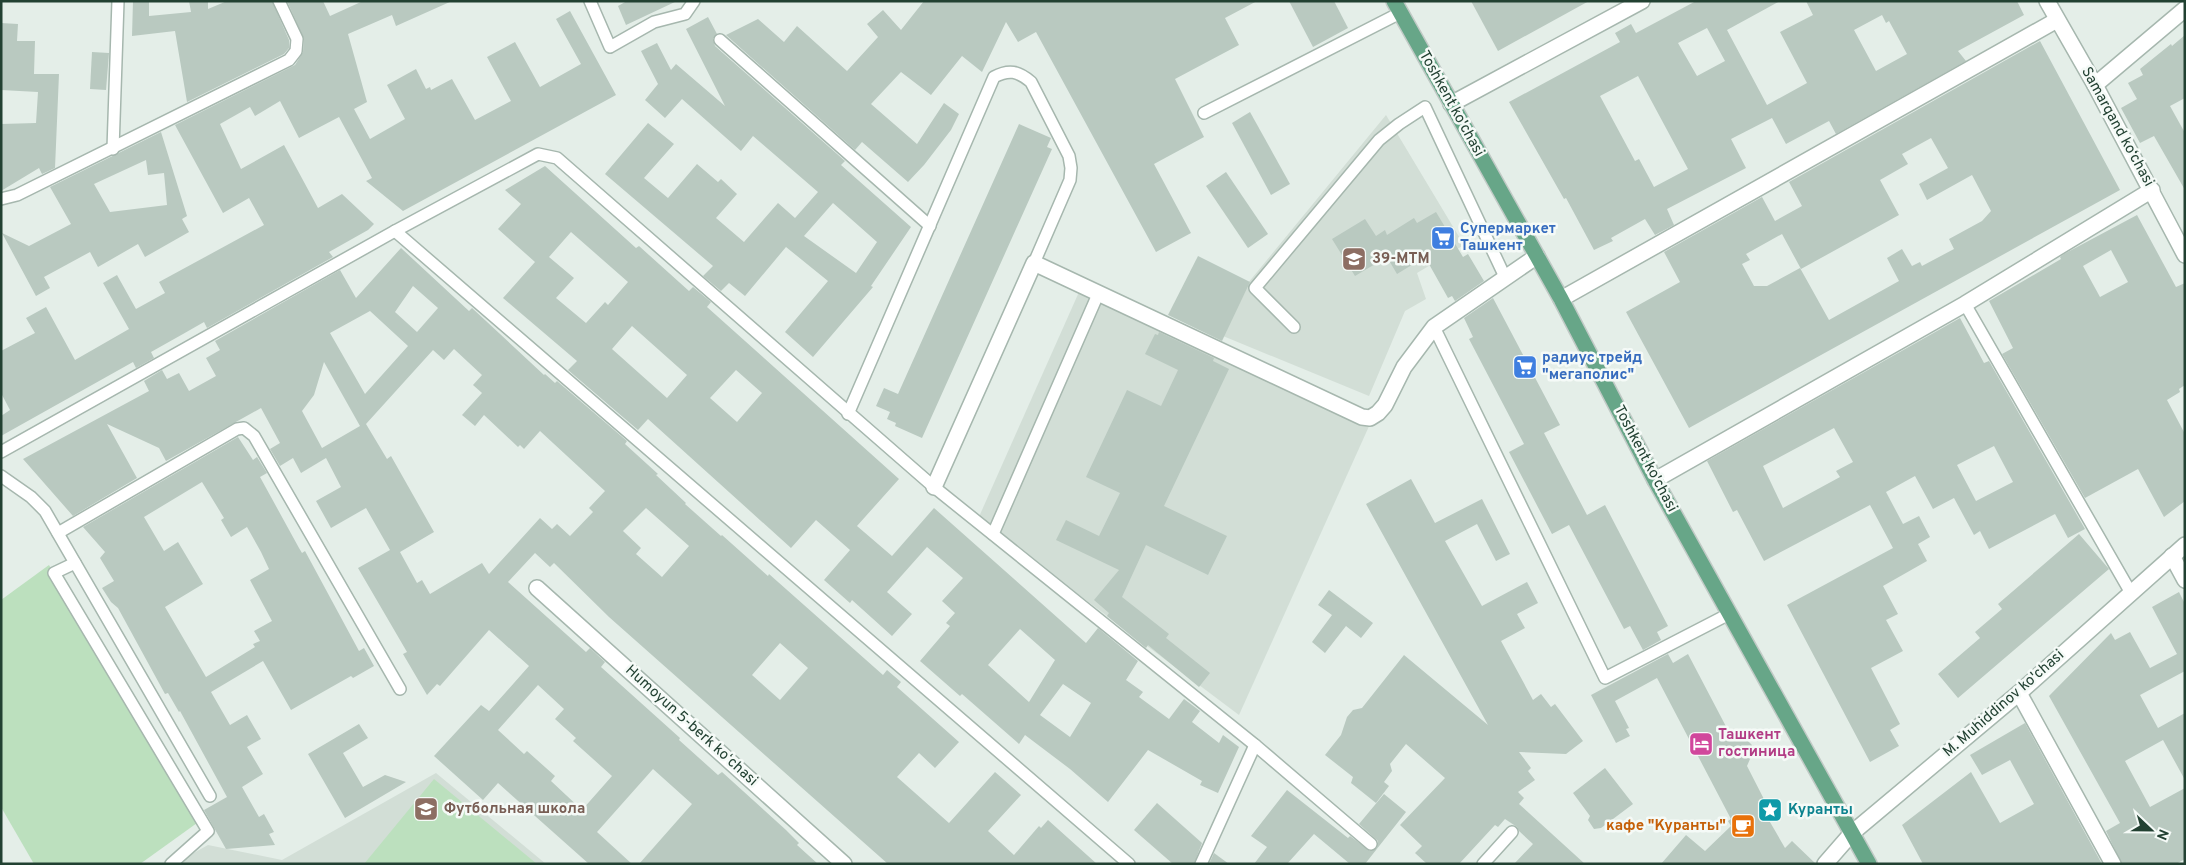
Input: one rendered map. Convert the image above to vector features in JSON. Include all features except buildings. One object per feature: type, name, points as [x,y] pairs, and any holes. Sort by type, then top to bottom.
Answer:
[{"type":"main road","name":"Toshkent ko'chasi","points":[[1397,7],[1561,299],[1655,480],[1869,864]]},
{"type":"street","points":[[1451,104],[1642,1]]},
{"type":"street","name":"Samarqand ko‘chasi","points":[[2046,1],[2095,84],[2185,255]]},
{"type":"street","points":[[2095,84],[2185,9]]},
{"type":"street","points":[[1561,299],[2057,20]]},
{"type":"street","points":[[1655,480],[1965,304],[2152,190]]},
{"type":"street","points":[[934,487],[1034,262],[1362,417],[1370,418],[1378,414],[1385,405],[1404,367],[1434,327],[1537,256]]},
{"type":"street","name":"M. Muhiddinov ko'chasi","points":[[1825,864],[1852,833],[2019,693],[2185,545]]},
{"type":"street","points":[[2172,556],[2185,580]]},
{"type":"street","name":"Humoyun 5-berk koʻchasi","points":[[538,588],[844,864]]},
{"type":"street","points":[[2019,693],[2113,864]]},
{"type":"lane","points":[[113,149],[118,1]]},
{"type":"lane","points":[[1,199],[17,195],[113,149],[289,60],[296,51],[297,39],[280,1]]},
{"type":"lane","points":[[590,1],[610,47],[654,22],[685,14],[694,1]]},
{"type":"lane","points":[[1204,113],[1397,7]]},
{"type":"lane","points":[[720,40],[930,226]]},
{"type":"lane","points":[[848,414],[994,77],[1004,72],[1014,71],[1031,82],[1069,156],[1071,168],[1070,180],[1034,262]]},
{"type":"lane","points":[[1294,327],[1255,288],[1379,140],[1425,107],[1505,277]]},
{"type":"lane","points":[[1,452],[395,231],[538,154],[557,158],[848,414],[934,487],[1255,746],[1371,844]]},
{"type":"lane","points":[[395,231],[1129,864]]},
{"type":"lane","points":[[993,534],[1099,292]]},
{"type":"lane","points":[[1965,304],[2131,592]]},
{"type":"lane","points":[[1434,327],[1605,678],[1729,614]]},
{"type":"lane","points":[[58,533],[237,429],[244,428],[254,436],[400,688]]},
{"type":"lane","points":[[1,476],[31,497],[45,511],[210,796]]},
{"type":"lane","points":[[74,562],[54,573],[208,831],[171,864]]},
{"type":"lane","points":[[1200,864],[1255,746]]},
{"type":"lane","points":[[1483,864],[1512,832]]},
{"type":"shaded area","name":"39-MTM","points":[[1386,115],[1464,245],[1417,273],[1426,299],[1405,311],[1369,396],[1223,336],[1248,283]]},
{"type":"shaded area","points":[[1079,292],[1370,424],[1239,715],[978,519]]},
{"type":"shaded area","name":"Футбольная школа","points":[[436,773],[546,864],[174,864],[208,845],[282,860]]},
{"type":"green space","points":[[49,565],[197,823],[140,864],[34,864],[1,807],[1,600]]},
{"type":"green space","points":[[434,779],[537,864],[364,864]]},
{"type":"place","name":"Супермаркет Ташкент","points":[[1443,238]]},
{"type":"place","name":"39-MTM","points":[[1354,259]]},
{"type":"place","name":"радиус трейд \"мегаполис\"","points":[[1525,367]]},
{"type":"place","name":"Ташкент гостиница","points":[[1701,744]]},
{"type":"place","name":"Футбольная школа","points":[[426,809]]},
{"type":"place","name":"Куранты","points":[[1770,810]]},
{"type":"place","name":"кафе \"Куранты\"","points":[[1743,826]]}]
